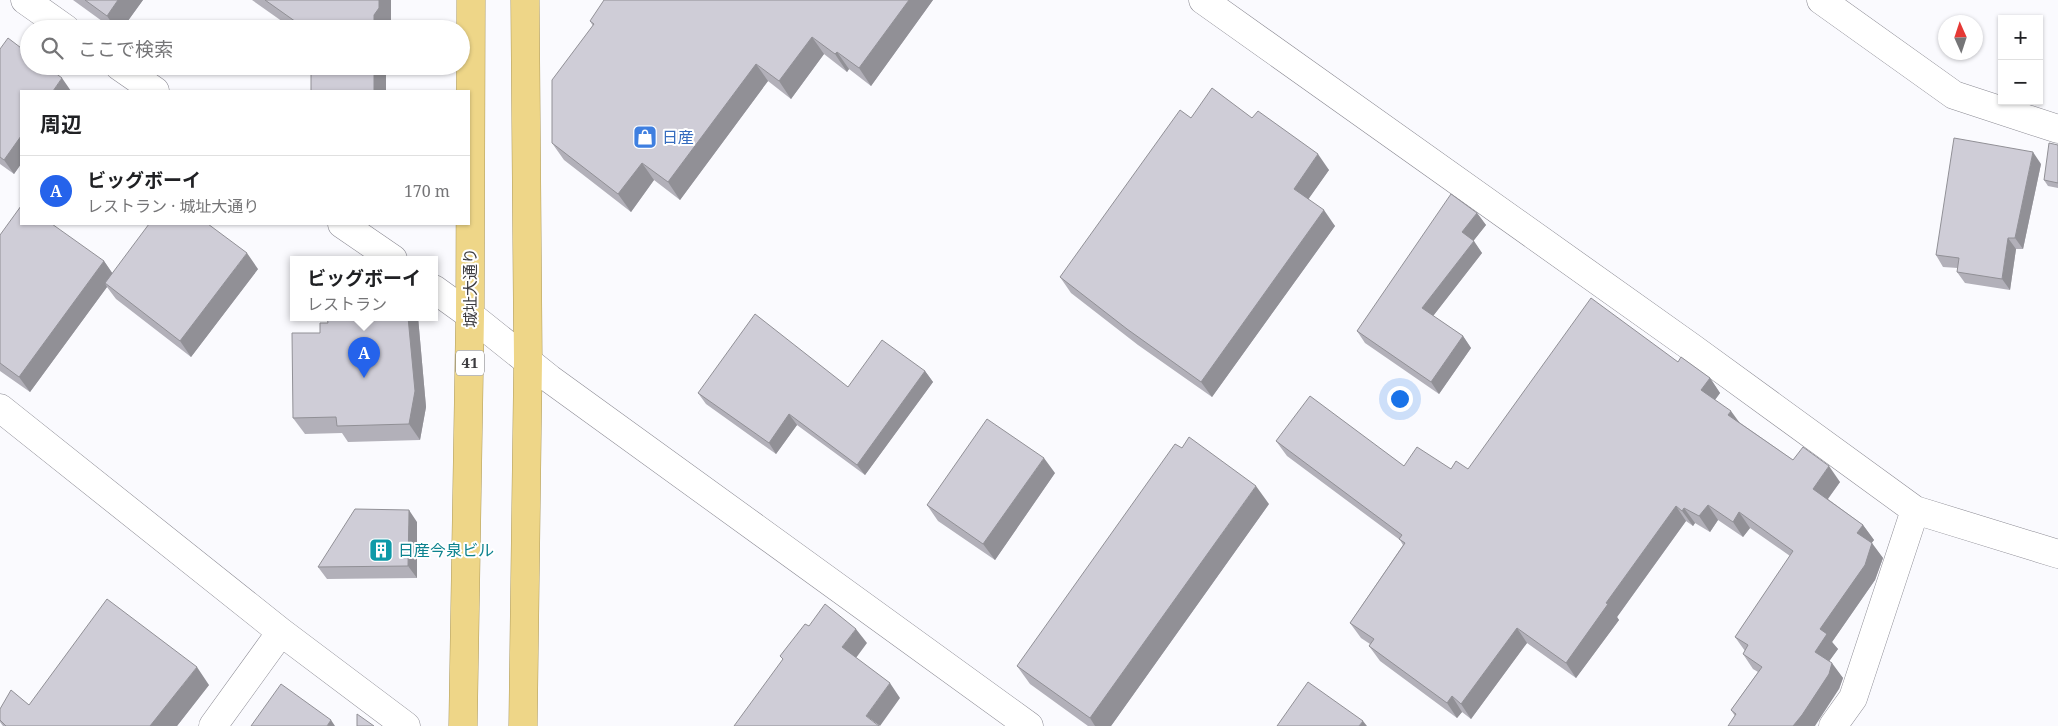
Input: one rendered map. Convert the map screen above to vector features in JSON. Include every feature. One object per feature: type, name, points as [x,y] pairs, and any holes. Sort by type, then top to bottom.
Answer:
[{"type":"highway","name":"城址大通り","points":[[463,726],[470,315],[471,0]]},
{"type":"highway","points":[[523,726],[528,360],[525,0]]},
{"type":"street","points":[[25,0],[53,20]]},
{"type":"street","points":[[1203,0],[1683,341],[1915,510],[2058,554]]},
{"type":"street","points":[[1821,0],[1954,95],[2058,128]]},
{"type":"street","points":[[132,75],[153,90]]},
{"type":"street","points":[[343,225],[389,256]]},
{"type":"street","points":[[438,292],[558,385],[1029,726]]},
{"type":"street","points":[[0,408],[281,632],[406,726]]},
{"type":"street","points":[[1833,726],[1854,698],[1915,510]]},
{"type":"street","points":[[213,726],[281,632]]},
{"type":"building","points":[[85,0],[118,0],[107,16]]},
{"type":"building","points":[[265,0],[379,0],[379,8],[374,15],[374,20],[293,20]]},
{"type":"building","points":[[604,0],[909,0],[859,68],[837,52],[835,54],[812,37],[779,81],[756,64],[668,182],[642,163],[618,194],[552,143],[552,80],[594,24],[590,21]]},
{"type":"building","points":[[8,38],[20,47],[20,75],[58,75],[62,78],[54,90],[20,90],[20,137],[4,160],[0,157],[0,49]]},
{"type":"building","points":[[311,75],[374,75],[374,90],[311,90]]},
{"type":"building","points":[[1212,88],[1252,118],[1258,111],[1318,154],[1294,189],[1324,210],[1201,382],[1127,329],[1060,277],[1180,110],[1191,118]]},
{"type":"building","points":[[1954,138],[2033,152],[2015,238],[2008,238],[2002,279],[1957,272],[1959,258],[1936,255]]},
{"type":"building","points":[[2049,143],[2058,145],[2058,183],[2044,180]]},
{"type":"building","points":[[1451,194],[1477,213],[1462,232],[1474,241],[1422,308],[1463,336],[1431,382],[1357,331]]},
{"type":"building","points":[[20,207],[20,225],[53,225],[104,261],[19,377],[0,363],[0,235]]},
{"type":"building","points":[[148,225],[209,225],[247,253],[180,341],[105,283]]},
{"type":"building","points":[[1591,298],[1678,362],[1681,357],[1710,378],[1701,390],[1731,411],[1728,415],[1793,460],[1803,447],[1829,466],[1813,489],[1863,525],[1857,533],[1872,543],[1865,565],[1820,629],[1827,634],[1815,652],[1832,663],[1829,674],[1793,726],[1728,726],[1736,714],[1731,710],[1762,667],[1743,654],[1748,645],[1735,637],[1793,551],[1739,512],[1733,522],[1708,505],[1699,516],[1684,508],[1682,511],[1676,506],[1606,603],[1608,604],[1566,663],[1517,628],[1461,704],[1452,696],[1447,703],[1369,646],[1374,639],[1350,623],[1405,543],[1399,539],[1402,535],[1276,441],[1310,396],[1404,466],[1417,447],[1451,469],[1456,461],[1468,469]]},
{"type":"building","points":[[755,314],[848,387],[882,340],[925,371],[857,465],[789,414],[769,443],[698,393]]},
{"type":"building","points":[[328,321],[408,321],[415,391],[409,424],[337,426],[336,417],[293,418],[292,333],[320,333],[320,323],[328,323]]},
{"type":"building","points":[[987,419],[1044,458],[983,544],[927,505]]},
{"type":"building","points":[[1189,437],[1256,486],[1090,718],[1017,666],[1175,444],[1182,448]]},
{"type":"building","name":"日産今泉ビル","points":[[355,509],[409,510],[408,566],[318,567]]},
{"type":"building","points":[[107,599],[197,667],[150,726],[6,726],[0,720],[0,709],[11,690],[29,705]]},
{"type":"building","points":[[825,604],[856,629],[842,647],[890,683],[866,716],[879,726],[734,726],[783,659],[780,656],[805,624],[809,626]]},
{"type":"building","points":[[1308,682],[1363,721],[1359,726],[1277,726]]},
{"type":"building","points":[[281,684],[331,720],[327,726],[251,726]]},
{"type":"building","points":[[357,714],[374,726],[357,726]]},
{"type":"place","name":"日産","points":[[645,137]]},
{"type":"place","name":"ビッグボーイ","points":[[364,378]]},
{"type":"place","name":"日産今泉ビル","points":[[381,550]]}]
